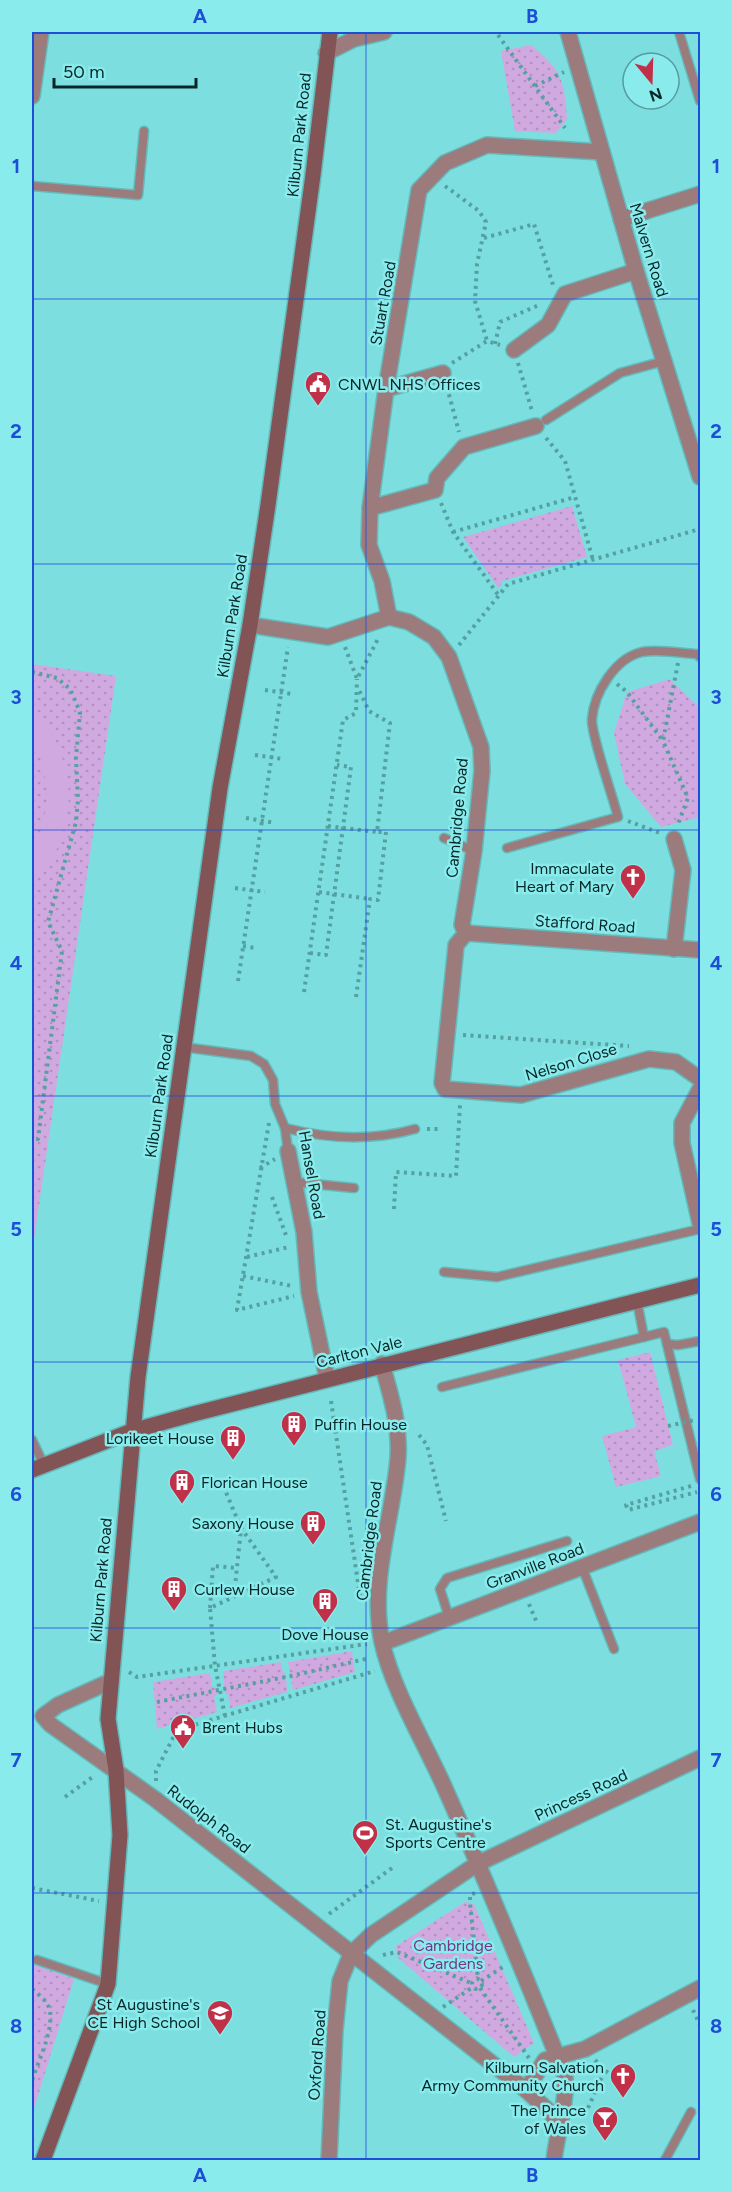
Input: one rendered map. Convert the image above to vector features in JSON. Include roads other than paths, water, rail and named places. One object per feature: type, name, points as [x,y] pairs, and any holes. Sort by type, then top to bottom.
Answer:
[{"type":"main road","name":"Kilburn Park Road","points":[[43,2160],[108,1984],[120,1835],[116,1770],[108,1719],[132,1431],[220,788],[250,625],[313,175],[330,32]]},
{"type":"main road","name":"Carlton Vale","points":[[38,1468],[132,1431],[327,1378],[700,1285]]},
{"type":"street","points":[[32,96],[41,32]]},
{"type":"street","points":[[326,53],[354,39],[384,32]]},
{"type":"street","name":"Malvern Road","points":[[568,32],[636,271],[700,477]]},
{"type":"street","name":"Stuart Road","points":[[389,617],[382,580],[369,545],[370,508],[409,222],[419,190],[445,163],[487,145],[602,152]]},
{"type":"street","points":[[621,219],[700,194]]},
{"type":"street","points":[[514,350],[548,325],[565,294],[636,271]]},
{"type":"street","points":[[386,389],[443,373]]},
{"type":"street","points":[[370,508],[435,490],[437,478],[464,447],[541,423]]},
{"type":"street","points":[[250,625],[328,637],[389,617]]},
{"type":"street","name":"Cambridge Road","points":[[389,617],[409,622],[434,637],[449,657],[481,747],[482,771],[474,851],[462,924],[466,933],[456,945],[442,1083],[445,1089]]},
{"type":"street","points":[[674,839],[683,870],[674,949]]},
{"type":"street","name":"Stafford Road","points":[[466,933],[700,950]]},
{"type":"street","name":"Nelson Close","points":[[445,1089],[521,1095],[535,1093],[649,1059],[676,1062],[700,1079]]},
{"type":"street","points":[[700,1089],[682,1123],[682,1143],[700,1222]]},
{"type":"street","name":"Hansel Road","points":[[288,1151],[304,1232],[304,1290],[327,1378]]},
{"type":"street","name":"Cambridge Road","points":[[382,1364],[398,1419],[398,1457],[380,1572],[379,1611],[382,1642],[415,1724],[477,1864]]},
{"type":"street","name":"Granville Road","points":[[382,1642],[700,1522]]},
{"type":"street","name":"Rudolph Road","points":[[111,1682],[58,1706],[43,1716],[51,1725],[116,1770],[351,1954]]},
{"type":"street","name":"Princess Road","points":[[477,1864],[700,1758]]},
{"type":"street","points":[[554,2160],[557,2129],[566,2089],[565,2076],[477,1864],[371,1935],[351,1954],[526,2090],[553,2115],[557,2129]]},
{"type":"street","name":"Oxford Road","points":[[329,2160],[340,1981],[351,1954]]},
{"type":"street","points":[[526,2090],[545,2060],[585,2049],[700,1988]]},
{"type":"lane","points":[[679,32],[700,101]]},
{"type":"lane","points":[[32,186],[138,195],[144,131]]},
{"type":"lane","points":[[541,423],[620,373],[664,361]]},
{"type":"lane","points":[[507,848],[618,817],[592,720],[598,698],[614,669],[629,656],[644,652],[697,654],[700,657]]},
{"type":"lane","points":[[444,838],[474,851]]},
{"type":"lane","name":"Hansel Road","points":[[183,1047],[251,1056],[264,1064],[273,1080],[275,1104],[285,1128],[288,1151]]},
{"type":"lane","points":[[285,1128],[363,1139],[391,1136],[415,1130]]},
{"type":"lane","points":[[294,1182],[354,1188]]},
{"type":"lane","points":[[444,1272],[497,1277],[700,1229]]},
{"type":"lane","points":[[638,1301],[644,1337]]},
{"type":"lane","points":[[442,1387],[664,1332],[700,1479]]},
{"type":"lane","points":[[667,1344],[678,1345],[700,1341]]},
{"type":"lane","points":[[32,1440],[38,1468]]},
{"type":"lane","points":[[449,1617],[440,1589],[447,1578],[567,1541]]},
{"type":"lane","points":[[582,1567],[614,1649]]},
{"type":"lane","points":[[37,1960],[108,1984]]},
{"type":"lane","points":[[665,2160],[691,2112]]},
{"type":"place","name":"CNWL NHS Offices","points":[[318,407]]},
{"type":"place","name":"Immaculate Heart of Mary","points":[[633,900]]},
{"type":"place","name":"Puffin House","points":[[294,1447]]},
{"type":"place","name":"Lorikeet House","points":[[233,1461]]},
{"type":"place","name":"Florican House","points":[[182,1505]]},
{"type":"place","name":"Saxony House","points":[[313,1546]]},
{"type":"place","name":"Curlew House","points":[[174,1612]]},
{"type":"place","name":"Dove House","points":[[325,1624]]},
{"type":"place","name":"Brent Hubs","points":[[183,1750]]},
{"type":"place","name":"St. Augustine's Sports Centre","points":[[365,1856]]},
{"type":"place","name":"St Augustine's CE High School","points":[[220,2036]]},
{"type":"place","name":"Kilburn Salvation Army Community Church","points":[[623,2099]]},
{"type":"place","name":"The Prince of Wales","points":[[605,2142]]},
{"type":"park label","name":"Cambridge Gardens","points":[[453,1954]]}]
